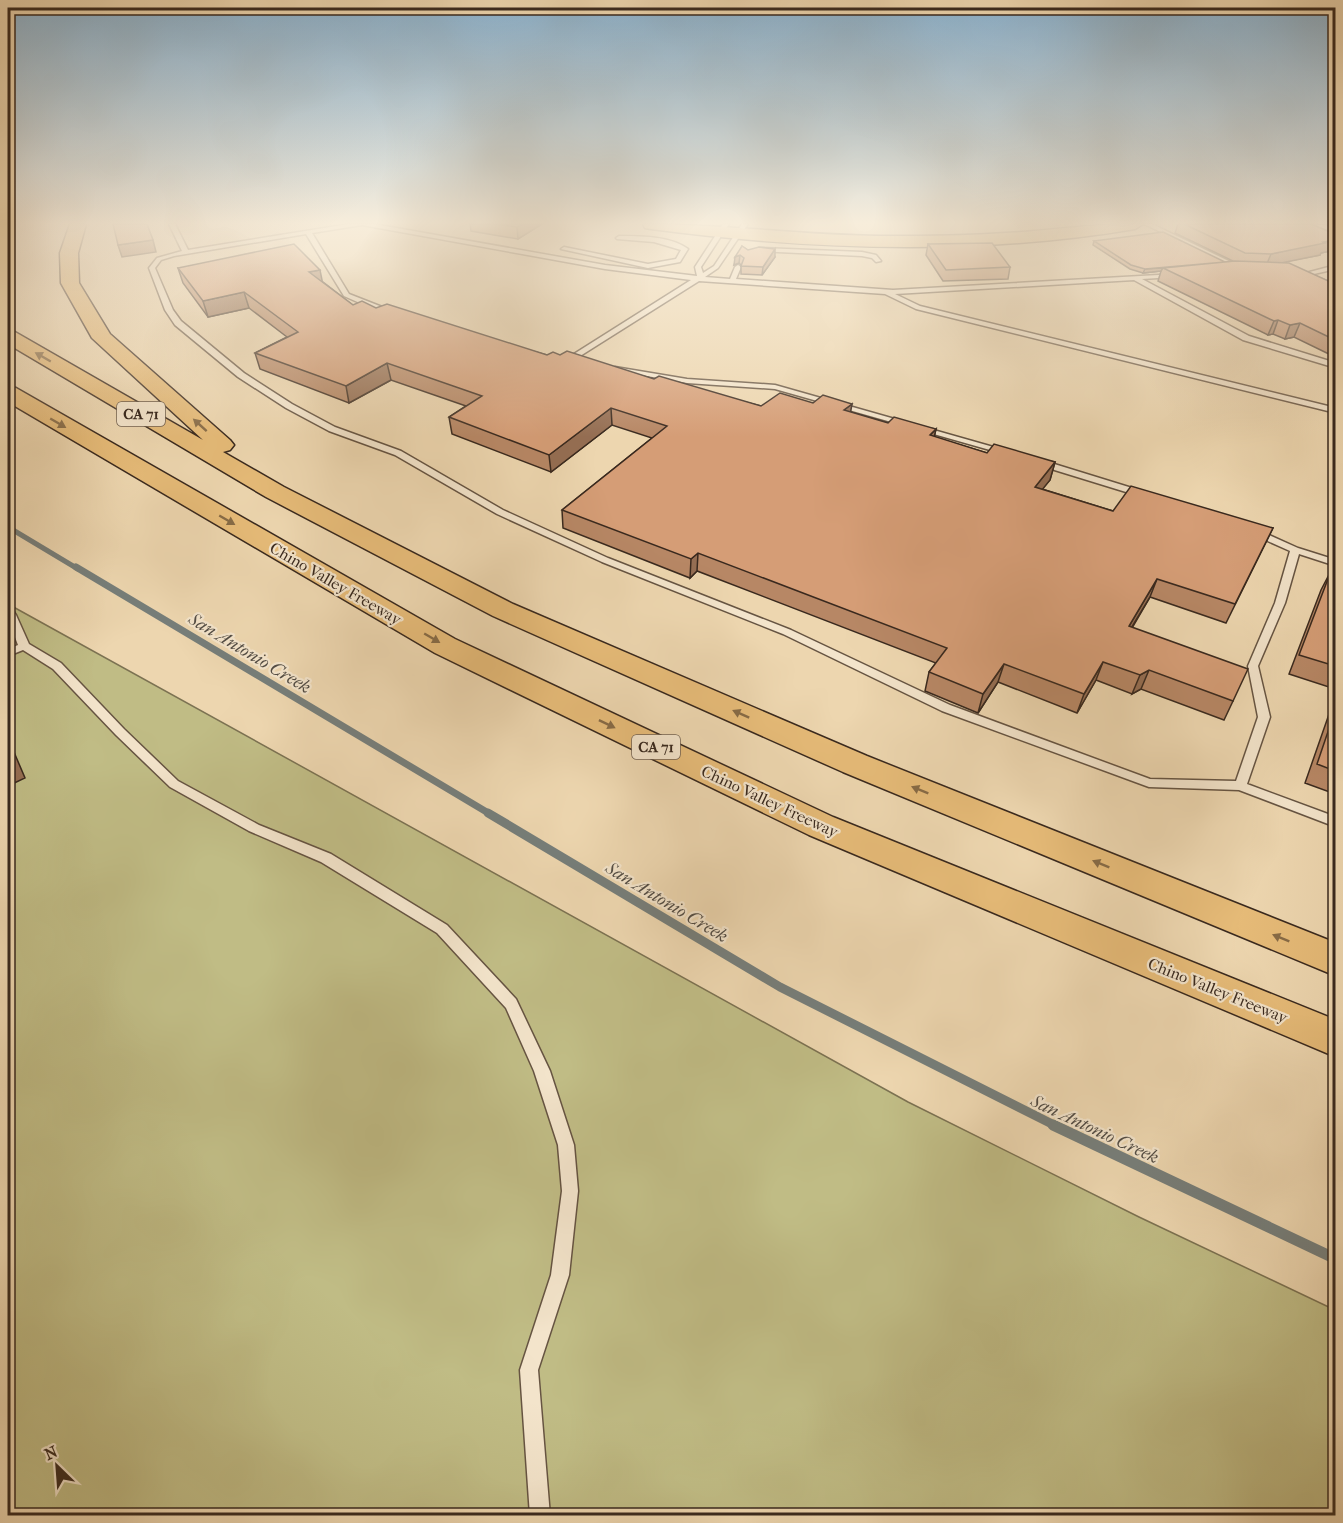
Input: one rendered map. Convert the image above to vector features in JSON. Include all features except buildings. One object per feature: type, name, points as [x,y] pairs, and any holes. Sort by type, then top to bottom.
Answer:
[{"type":"main road","points":[[77,295],[102,338],[275,492]]},
{"type":"main road","name":"CA 71","points":[[8,336],[275,492],[513,614],[855,764],[1335,960]]},
{"type":"main road","name":"Chino Valley Freeway","points":[[14,401],[456,651],[821,826],[1335,1039]]},
{"type":"lane","points":[[163,295],[178,323],[241,375],[289,406],[332,429],[398,453],[500,512],[605,560],[787,632],[946,708],[1149,783],[1240,786],[1335,822]]},
{"type":"lane","points":[[346,295],[399,317]]},
{"type":"lane","points":[[569,361],[674,295]]},
{"type":"lane","points":[[893,295],[918,308],[1335,411]]},
{"type":"lane","points":[[1166,295],[1246,338],[1335,366]]},
{"type":"lane","points":[[559,359],[579,363]]},
{"type":"lane","points":[[610,368],[687,381],[775,387],[1012,454]]},
{"type":"lane","points":[[1033,460],[1152,498]]},
{"type":"lane","points":[[1247,529],[1295,550],[1335,563]]},
{"type":"lane","points":[[1240,786],[1264,717],[1253,666],[1280,603],[1295,550]]},
{"type":"lane","points":[[8,611],[24,646],[57,666],[174,784],[254,828],[326,858],[442,929],[511,1004],[542,1071],[563,1134],[570,1191],[560,1275],[529,1370],[540,1515]]},
{"type":"lane","points":[[8,653],[24,646]]},
{"type":"shaded area","points":[[8,604],[908,1102],[1139,1217],[1335,1310],[1335,1515],[8,1515]]},
{"type":"waterway","name":"San Antonio Creek","points":[[8,527],[78,569]]},
{"type":"waterway","name":"San Antonio Creek","points":[[76,567],[490,814]]},
{"type":"waterway","name":"San Antonio Creek","points":[[488,813],[780,987],[1056,1126]]},
{"type":"waterway","name":"San Antonio Creek","points":[[1053,1125],[1336,1259]]}]
